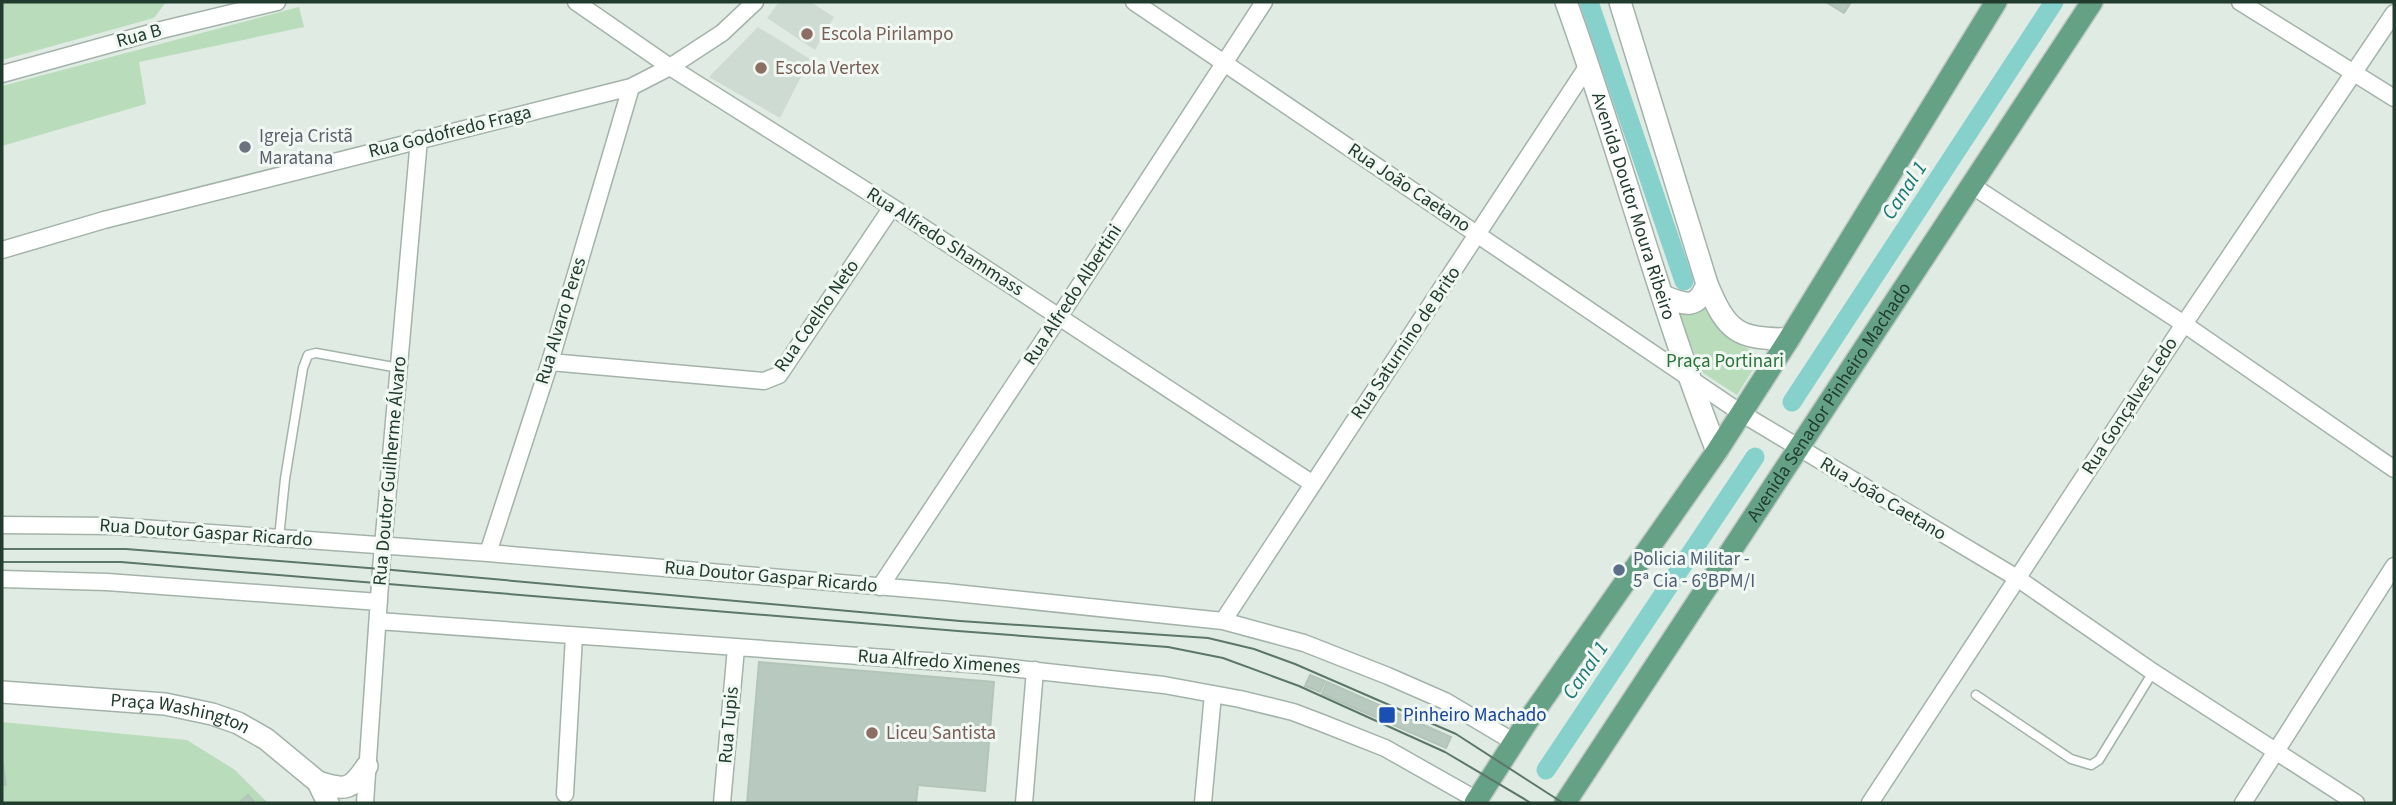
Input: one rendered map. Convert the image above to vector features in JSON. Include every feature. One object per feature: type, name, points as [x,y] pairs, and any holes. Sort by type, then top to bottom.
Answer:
[{"type":"main road","points":[[1476,802],[1514,742],[1717,451],[1746,416],[1789,340],[1996,2]]},
{"type":"main road","name":"Avenida Senador Pinheiro Machado","points":[[1572,801],[1793,446],[1971,186],[2092,2]]},
{"type":"street","name":"Rua B","points":[[2,75],[161,30],[276,2]]},
{"type":"street","name":"Rua Alfredo Shammass","points":[[576,2],[670,67],[891,207],[1313,484]]},
{"type":"street","name":"Rua Godofredo Fraga","points":[[2,250],[104,220],[631,87],[670,67],[722,33],[755,2]]},
{"type":"street","name":"Rua João Caetano","points":[[1134,2],[1746,416],[2017,578],[2153,672],[2356,803]]},
{"type":"street","name":"Rua Alfredo Albertini","points":[[880,587],[1264,2]]},
{"type":"street","name":"Avenida Doutor Moura Ribeiro","points":[[1566,2],[1589,64],[1688,377],[1717,451]]},
{"type":"street","points":[[2240,2],[2394,98]]},
{"type":"street","points":[[1625,5],[1707,284],[1716,306],[1728,324],[1743,335],[1789,340]]},
{"type":"street","name":"Rua Gonçalves Ledo","points":[[1870,803],[2184,324],[2394,13]]},
{"type":"street","name":"Rua Saturnino de Brito","points":[[1223,621],[1589,64]]},
{"type":"street","name":"Rua Alvaro Peres","points":[[488,553],[550,362],[631,87]]},
{"type":"street","name":"Rua Doutor Guilherme Álvaro","points":[[365,803],[377,621],[419,139]]},
{"type":"street","points":[[1971,186],[2184,324],[2394,469]]},
{"type":"street","name":"Rua Coelho Neto","points":[[550,362],[764,381],[779,375],[891,207]]},
{"type":"street","points":[[1663,296],[1678,302],[1692,303],[1701,298],[1707,284]]},
{"type":"street","name":"Rua Doutor Gaspar Ricardo","points":[[2,525],[114,526],[488,553],[880,587],[1223,621],[1304,643],[1388,676],[1445,701],[1514,742]]},
{"type":"street","points":[[2243,803],[2394,566]]},
{"type":"street","points":[[2,579],[107,582],[379,602]]},
{"type":"street","name":"Rua Alfredo Ximenes","points":[[377,621],[1035,670],[1164,685],[1293,712],[1385,748],[1476,802]]},
{"type":"street","points":[[565,794],[574,636]]},
{"type":"street","name":"Rua Tupis","points":[[722,803],[736,648]]},
{"type":"street","points":[[1024,803],[1035,670]]},
{"type":"street","name":"Praça Washington","points":[[2,692],[165,704],[212,714],[238,723],[266,739],[318,782],[328,803]]},
{"type":"street","points":[[1203,803],[1213,694]]},
{"type":"street","points":[[318,782],[345,788],[355,784],[367,766]]},
{"type":"lane","points":[[279,538],[285,479],[303,368],[309,355],[316,353],[399,368]]},
{"type":"lane","points":[[1976,695],[2071,759],[2091,765],[2099,760],[2153,672]]},
{"type":"shaded area","name":"Escola Pirilampo","points":[[779,2],[811,2],[834,17],[815,50],[767,18]]},
{"type":"shaded area","name":"Escola Vertex","points":[[758,27],[810,59],[780,118],[709,77]]},
{"type":"green space","points":[[2,2],[166,2],[154,18],[2,60]]},
{"type":"green space","points":[[299,7],[304,27],[139,62],[146,104],[2,146],[2,86]]},
{"type":"green space","name":"Praça Portinari","points":[[1704,305],[1731,338],[1761,357],[1737,395],[1703,373],[1678,315]]},
{"type":"green space","points":[[2,722],[187,740],[235,770],[268,803],[2,803]]},
{"type":"building","points":[[1826,2],[1851,2],[1844,13]]},
{"type":"building","name":"Liceu Santista","points":[[759,662],[994,682],[985,791],[918,785],[916,803],[747,803]]},
{"type":"building","points":[[1310,675],[1325,681],[1320,692],[1305,686]]},
{"type":"building","name":"Pinheiro Machado","points":[[1327,682],[1451,737],[1446,748],[1322,694]]},
{"type":"building","points":[[2,761],[6,785],[2,786]]},
{"type":"building","points":[[248,795],[255,803],[241,801]]},
{"type":"waterway","points":[[1589,2],[1684,281]]},
{"type":"waterway","name":"Canal 1","points":[[1792,402],[2054,2]]},
{"type":"waterway","name":"Canal 1","points":[[1546,770],[1755,457]]},
{"type":"tram line","points":[[2,549],[126,549],[960,621],[1208,638],[1254,649],[1295,664],[1456,734],[1563,803]]},
{"type":"tram line","points":[[2,562],[121,562],[1168,647],[1223,658],[1299,686],[1445,752],[1531,803]]},
{"type":"place","name":"Escola Pirilampo","points":[[807,34]]},
{"type":"place","name":"Escola Vertex","points":[[761,68]]},
{"type":"place","name":"Igreja Cristã Maratana","points":[[245,147]]},
{"type":"place","name":"Policia Militar - 5ª Cia - 6ºBPM/I","points":[[1619,570]]},
{"type":"place","name":"Pinheiro Machado","points":[[1387,715]]},
{"type":"place","name":"Liceu Santista","points":[[872,733]]}]
